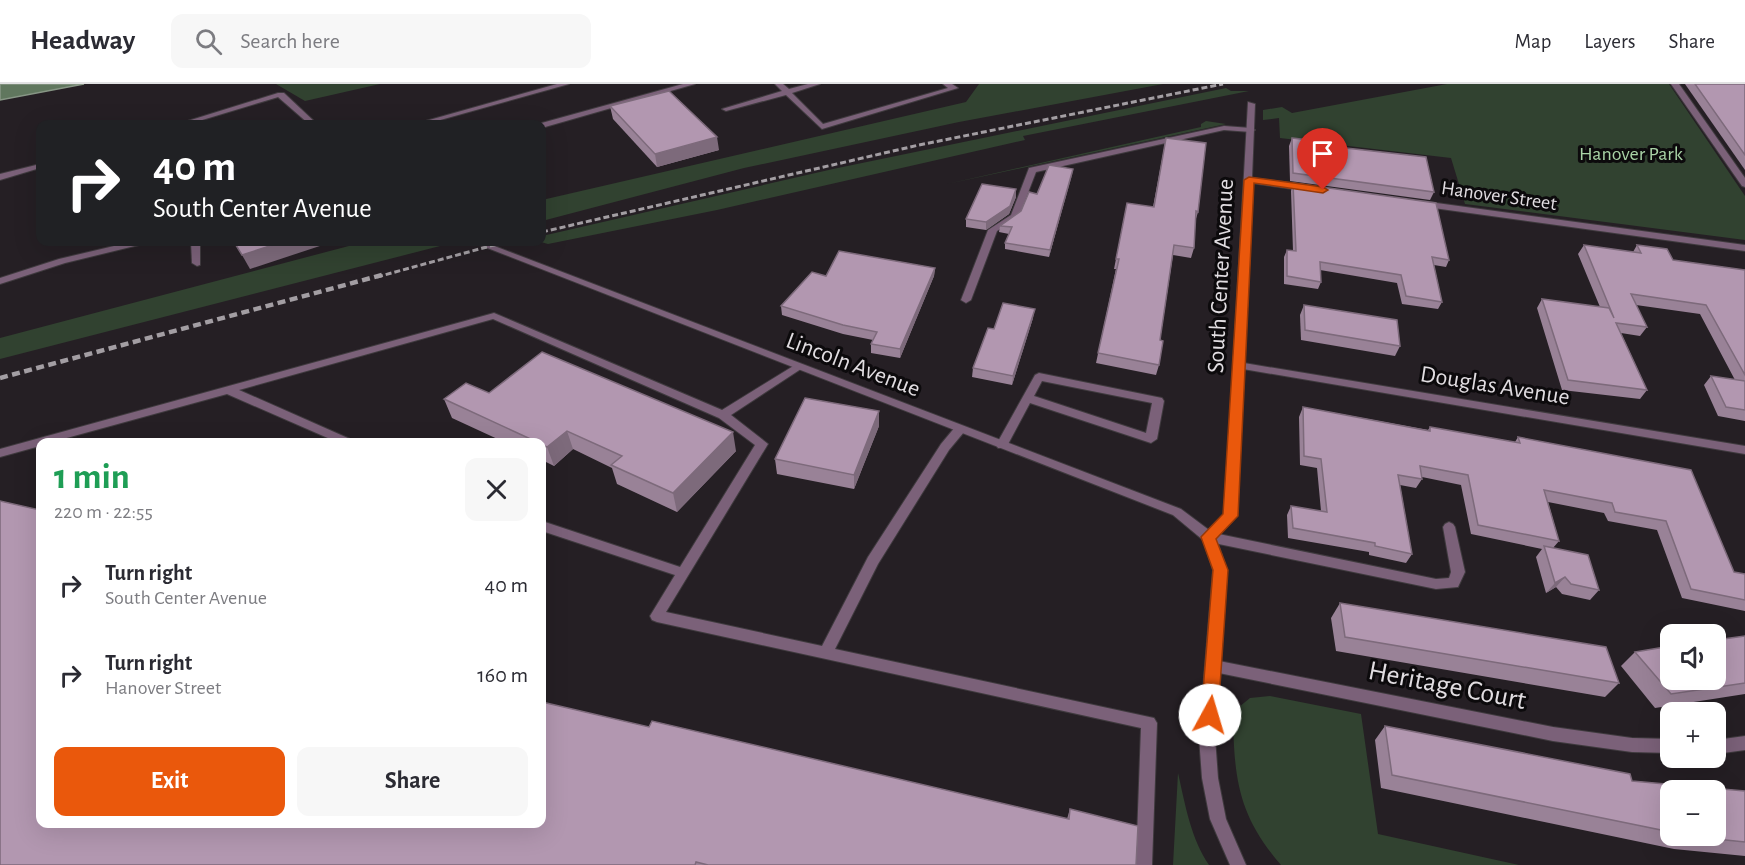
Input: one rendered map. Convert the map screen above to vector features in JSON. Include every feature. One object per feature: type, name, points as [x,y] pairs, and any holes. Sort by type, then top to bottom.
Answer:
[{"type":"street","points":[[433,120],[565,84]]},
{"type":"street","points":[[546,124],[691,84]]},
{"type":"street","points":[[779,84],[822,127],[954,88],[947,84]]},
{"type":"street","points":[[726,109],[816,84]]},
{"type":"street","points":[[1675,84],[1745,184]]},
{"type":"street","points":[[196,120],[281,95],[309,120]]},
{"type":"street","name":"South Center Avenue","points":[[1209,537],[1230,516],[1249,180],[1251,104]]},
{"type":"street","points":[[966,300],[993,230],[1015,216],[1032,170],[1224,128],[1251,130]]},
{"type":"street","points":[[0,177],[36,167]]},
{"type":"street","points":[[1249,180],[1323,190]]},
{"type":"street","name":"Hanover Street","points":[[1417,203],[1745,248]]},
{"type":"street","points":[[0,281],[62,261],[124,246]]},
{"type":"street","points":[[195,246],[197,263]]},
{"type":"street","name":"Lincoln Avenue","points":[[487,246],[1177,512],[1209,537]]},
{"type":"street","points":[[54,438],[494,316],[723,415],[762,444],[657,616],[1149,723],[1144,865]]},
{"type":"street","name":"Douglas Avenue","points":[[1238,365],[1745,450]]},
{"type":"street","points":[[723,415],[799,367]]},
{"type":"street","points":[[1002,445],[1027,398],[1039,377],[1158,401],[1151,439],[1027,398]]},
{"type":"street","points":[[228,390],[337,438]]},
{"type":"street","points":[[826,652],[873,561],[945,447],[960,429]]},
{"type":"street","points":[[0,453],[36,443]]},
{"type":"street","points":[[546,527],[683,573]]},
{"type":"street","points":[[1209,537],[1436,584],[1453,583],[1458,572],[1449,527]]},
{"type":"street","points":[[1209,537],[1220,570],[1208,737],[1210,778],[1218,819],[1239,865]]},
{"type":"street","name":"Heritage Court","points":[[1214,666],[1552,734],[1632,745],[1660,746]]},
{"type":"street","points":[[1726,746],[1745,743]]},
{"type":"green space","points":[[276,84],[380,84],[305,101]]},
{"type":"green space","points":[[979,84],[1163,84],[959,122],[744,168],[546,220],[546,199],[966,102]]},
{"type":"green space","name":"Hanover Park","points":[[1447,84],[1669,84],[1745,196],[1745,240],[1465,204],[1451,158],[1280,138],[1279,118],[1263,120],[1263,110],[1282,107],[1292,113]]},
{"type":"green space","points":[[1226,88],[1231,91],[1249,91],[1023,136],[1025,140],[717,210],[546,243],[546,235],[833,169]]},
{"type":"green space","points":[[1206,121],[1226,124],[947,184],[1201,127],[1201,124]]},
{"type":"green space","points":[[349,246],[440,246],[0,359],[0,338]]},
{"type":"green space","points":[[1270,696],[1361,714],[1378,834],[1519,865],[1281,865],[1255,829],[1247,811],[1237,776],[1235,756],[1233,712],[1250,698]]},
{"type":"green space","points":[[1178,773],[1193,833],[1209,865],[1173,865]]},
{"type":"shaded area","points":[[0,84],[84,84],[0,100]]},
{"type":"building","points":[[1695,84],[1745,84],[1745,155]]},
{"type":"building","points":[[669,91],[717,137],[655,154],[610,106]]},
{"type":"building","points":[[1166,138],[1206,143],[1198,212],[1196,211],[1194,248],[1174,245],[1160,340],[1163,341],[1159,365],[1098,353],[1119,259],[1116,259],[1127,203],[1154,207]]},
{"type":"building","points":[[1292,138],[1319,141],[1319,145],[1426,157],[1434,192],[1293,173]]},
{"type":"building","points":[[1049,165],[1073,169],[1050,250],[1005,243],[1012,227],[1000,226],[1021,211],[1029,192],[1037,194]]},
{"type":"building","points":[[1293,183],[1436,203],[1449,260],[1432,257],[1442,302],[1406,296],[1401,275],[1320,262],[1321,282],[1287,276],[1287,250],[1296,251]]},
{"type":"building","points":[[982,184],[1016,189],[1010,206],[986,222],[966,219]]},
{"type":"building","points":[[1584,245],[1641,253],[1637,245],[1667,249],[1673,260],[1745,270],[1745,375],[1706,305],[1631,294],[1647,327],[1616,323],[1647,390],[1568,380],[1542,299],[1609,308],[1614,318]]},
{"type":"building","points":[[236,246],[270,246],[242,255]]},
{"type":"building","points":[[839,251],[935,268],[900,349],[871,344],[877,332],[843,325],[781,306],[812,272],[826,276]]},
{"type":"building","points":[[1003,303],[1035,309],[1013,376],[973,368],[988,328],[994,329]]},
{"type":"building","points":[[1304,305],[1397,320],[1400,346],[1305,330]]},
{"type":"building","points":[[542,352],[733,432],[673,493],[611,465],[622,456],[567,431],[547,447],[546,438],[528,438],[444,399],[466,383],[489,393]]},
{"type":"building","points":[[1711,376],[1745,381],[1745,410],[1726,407]]},
{"type":"building","points":[[805,398],[879,411],[854,475],[775,459]]},
{"type":"building","points":[[1303,407],[1430,431],[1430,427],[1520,443],[1518,437],[1691,470],[1734,572],[1745,574],[1745,600],[1691,589],[1666,521],[1615,512],[1612,503],[1544,490],[1559,541],[1478,525],[1468,475],[1420,466],[1422,479],[1398,475],[1412,554],[1375,546],[1375,543],[1293,528],[1291,506],[1327,512],[1321,459],[1304,456]]},
{"type":"building","points":[[0,501],[36,509],[36,828],[546,828],[546,703],[649,727],[652,721],[1069,819],[1070,809],[1138,826],[1136,865],[708,865],[696,862],[695,865],[0,865]]},
{"type":"building","points":[[1544,546],[1588,555],[1599,590],[1571,584],[1565,577],[1555,583]]},
{"type":"building","points":[[1340,603],[1606,647],[1619,683],[1345,637]]},
{"type":"building","points":[[1745,636],[1745,683],[1726,686],[1726,639]]},
{"type":"building","points":[[1660,648],[1660,681],[1635,652]]},
{"type":"building","points":[[1668,690],[1698,690],[1671,694]]},
{"type":"building","points":[[1385,726],[1630,774],[1632,781],[1660,783],[1660,830],[1392,775]]},
{"type":"building","points":[[1726,789],[1745,791],[1745,842],[1726,840]]},
{"type":"railway","points":[[546,231],[919,145],[1223,84]]},
{"type":"railway","points":[[377,277],[490,246]]},
{"type":"railway","points":[[0,378],[382,275]]},
{"type":"route","points":[[1210,715],[1220,570],[1209,537],[1230,516],[1249,180],[1323,190]]}]
